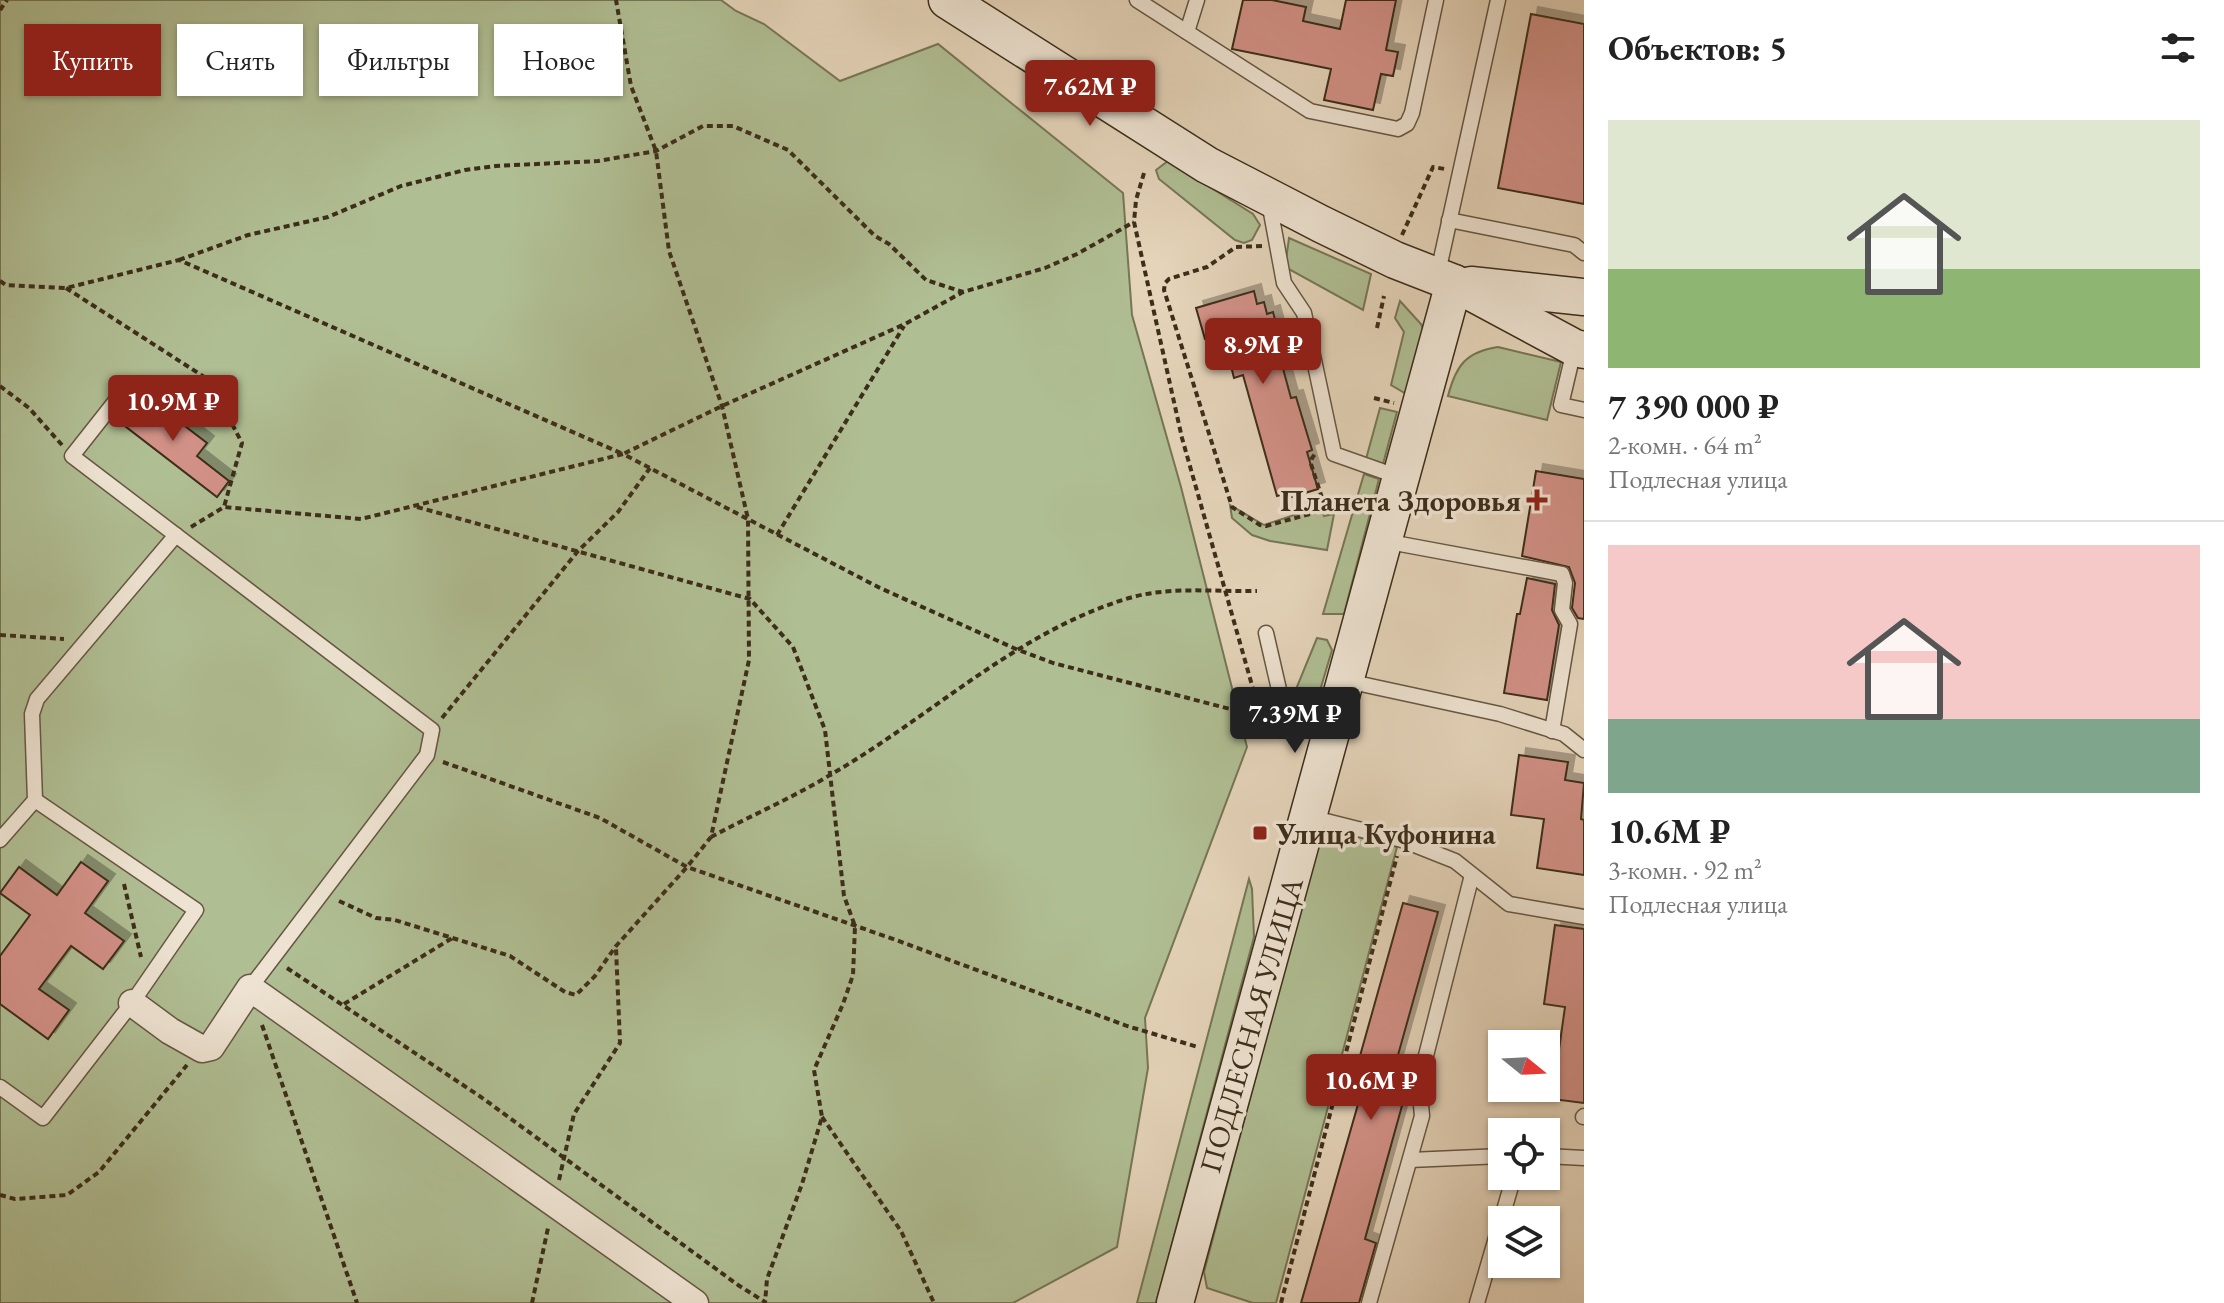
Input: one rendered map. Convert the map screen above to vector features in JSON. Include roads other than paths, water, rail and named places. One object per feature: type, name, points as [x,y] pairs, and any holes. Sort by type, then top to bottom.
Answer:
[{"type":"main road","points":[[964,5],[1167,141],[1269,198],[1395,260],[1445,280],[1579,349]]},
{"type":"main road","points":[[1445,280],[1584,297]]},
{"type":"main road","name":"ПОДЛЕСНАЯ УЛИЦА","points":[[1179,1302],[1401,477],[1445,280]]},
{"type":"street","points":[[138,995],[196,1047],[211,1047],[250,988],[695,1303]]},
{"type":"lane","points":[[1137,0],[1310,111],[1398,129],[1407,124],[1412,113],[1436,0]]},
{"type":"lane","points":[[1187,32],[1197,0]]},
{"type":"lane","points":[[1445,280],[1449,220],[1498,0]]},
{"type":"lane","points":[[1269,198],[1284,283],[1304,313],[1332,449],[1340,458],[1401,477]]},
{"type":"lane","points":[[1449,220],[1574,245],[1584,253]]},
{"type":"lane","points":[[1579,349],[1561,405],[1584,410]]},
{"type":"lane","points":[[117,399],[72,456],[432,730],[427,755],[250,988]]},
{"type":"lane","points":[[0,840],[35,800],[33,708],[37,699],[176,535]]},
{"type":"lane","points":[[1384,541],[1562,574],[1565,583],[1562,610],[1570,624],[1552,731]]},
{"type":"lane","points":[[1266,633],[1283,707]]},
{"type":"lane","points":[[1346,681],[1424,701],[1500,714],[1564,734],[1584,750]]},
{"type":"lane","points":[[0,1087],[43,1118],[138,995],[196,910],[35,800]]},
{"type":"lane","points":[[1309,817],[1402,840],[1455,861],[1509,904],[1584,917]]},
{"type":"lane","points":[[1369,1303],[1422,1116],[1419,1083],[1472,875]]},
{"type":"lane","points":[[1410,1160],[1488,1157]]},
{"type":"lane","points":[[1560,1157],[1584,1158]]},
{"type":"lane","points":[[1477,1303],[1510,1190]]},
{"type":"place","name":"Планета Здоровья","points":[[1537,500]]},
{"type":"place","name":"Улица Куфонина","points":[[1260,833]]}]
